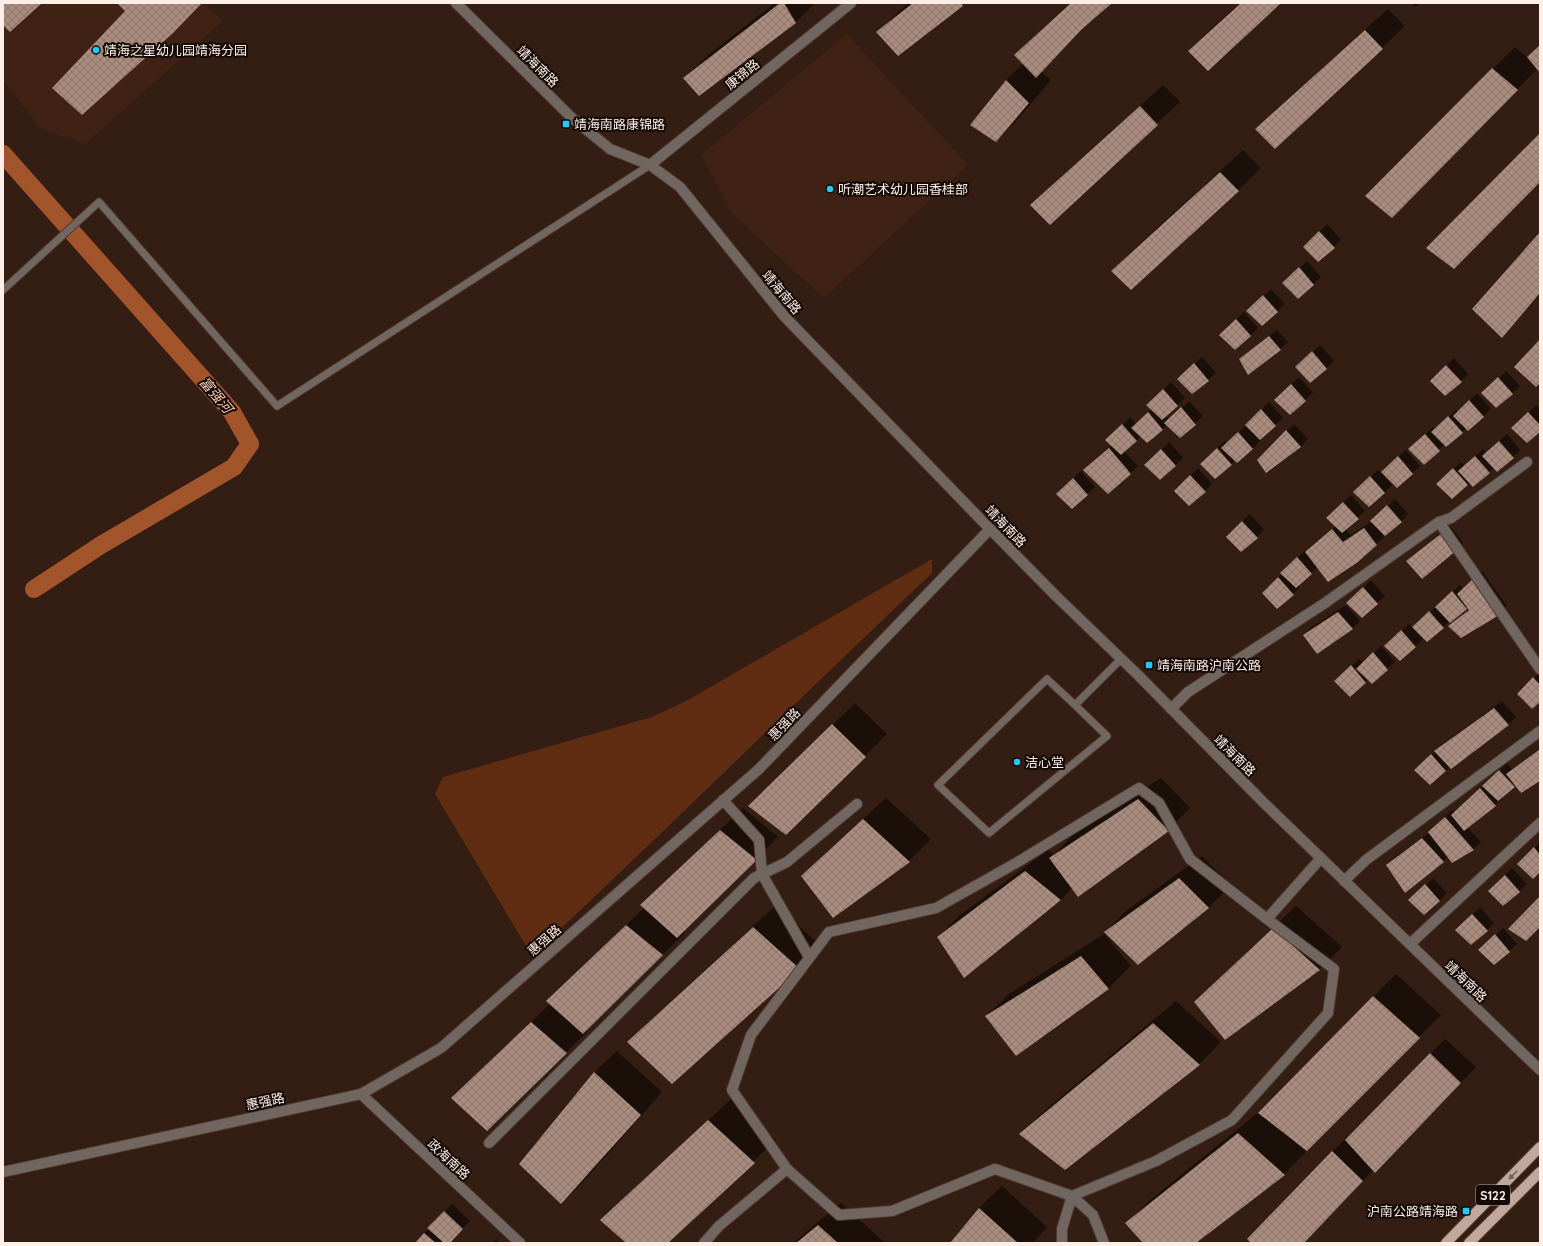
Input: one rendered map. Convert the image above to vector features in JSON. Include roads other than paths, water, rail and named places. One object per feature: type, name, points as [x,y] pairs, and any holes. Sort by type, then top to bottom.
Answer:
[{"type":"main road","name":"S122","points":[[1446,1243],[1540,1147]]},
{"type":"main road","name":"S122","points":[[1469,1243],[1540,1172]]},
{"type":"street","name":"靖海南路","points":[[456,3],[572,118],[610,149],[650,165],[680,188],[784,316],[990,530],[1172,709],[1264,803],[1540,1070]]},
{"type":"street","name":"康锦路","points":[[650,165],[851,3]]},
{"type":"street","points":[[1172,709],[1188,692],[1325,604],[1439,522],[1451,518],[1527,462]]},
{"type":"street","points":[[1439,522],[1540,669]]},
{"type":"street","name":"惠强路","points":[[3,1172],[361,1094],[441,1048],[759,769],[990,530]]},
{"type":"street","points":[[1344,880],[1366,860],[1540,731]]},
{"type":"street","points":[[1072,1196],[1156,1161],[1232,1120],[1328,1013],[1334,969],[1266,919],[1190,859],[1159,803],[1139,788],[936,908],[828,932],[751,1035],[732,1090],[787,1169],[839,1215],[892,1211],[995,1169],[1072,1196],[1093,1215],[1104,1243]]},
{"type":"street","points":[[724,800],[759,840],[762,874],[809,957]]},
{"type":"street","points":[[490,1143],[754,878],[787,862],[857,804]]},
{"type":"street","points":[[1410,944],[1540,823]]},
{"type":"street","points":[[1266,919],[1321,858]]},
{"type":"street","name":"政海南路","points":[[361,1094],[520,1243]]},
{"type":"street","points":[[704,1243],[719,1226],[787,1169]]},
{"type":"street","points":[[1062,1243],[1062,1229],[1072,1196]]},
{"type":"lane","points":[[3,290],[98,202],[277,406],[650,165]]},
{"type":"lane","points":[[1075,705],[1121,659]]},
{"type":"lane","points":[[1047,679],[1075,705],[1107,736],[989,833],[938,785],[1047,679]]},
{"type":"waterway","name":"富强河","points":[[3,154],[232,412],[250,444],[234,467],[101,545],[34,589]]},
{"type":"place","name":"靖海之星幼儿园靖海分园","points":[[96,50]]},
{"type":"place","name":"靖海南路康锦路","points":[[566,124]]},
{"type":"place","name":"听潮艺术幼儿园香桂部","points":[[830,189]]},
{"type":"place","name":"靖海南路沪南公路","points":[[1149,665]]},
{"type":"place","name":"洁心堂","points":[[1017,762]]},
{"type":"place","name":"沪南公路靖海路","points":[[1466,1211]]}]
